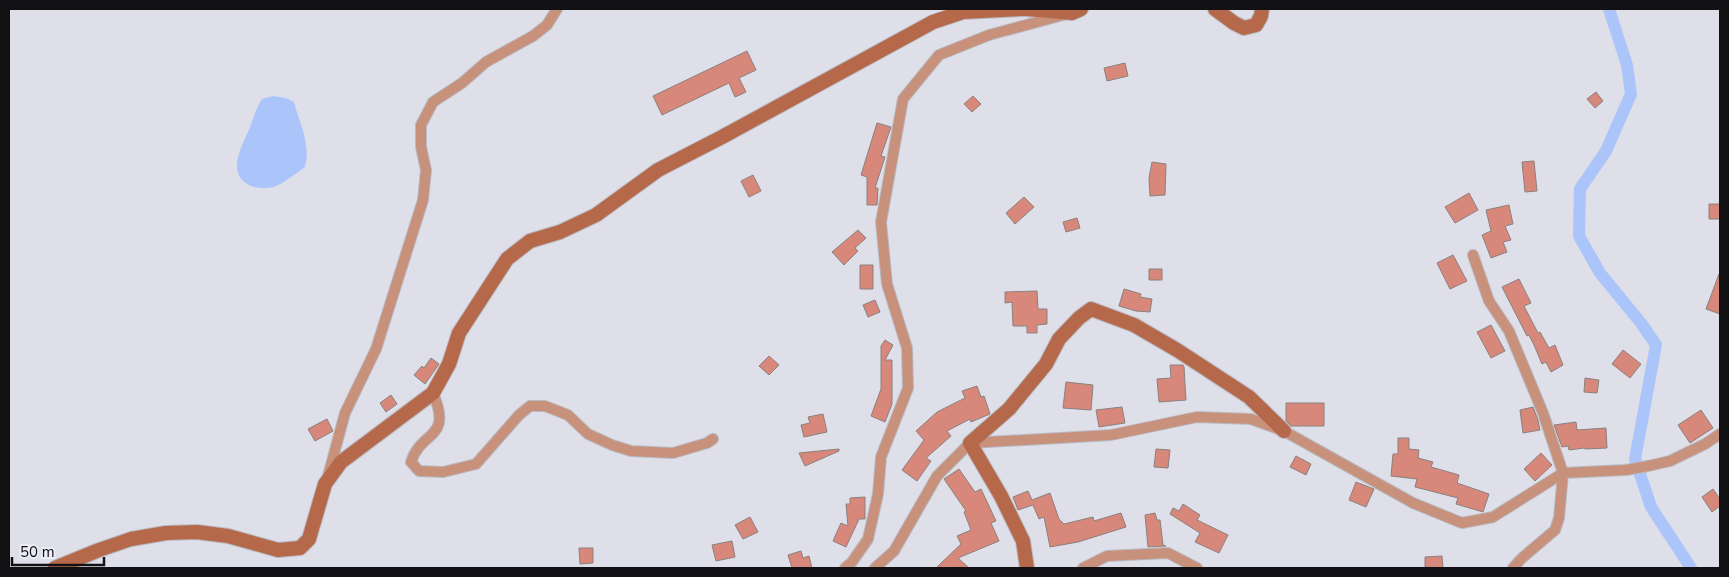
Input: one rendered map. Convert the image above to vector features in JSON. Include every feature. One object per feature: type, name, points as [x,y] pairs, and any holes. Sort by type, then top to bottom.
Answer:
[{"type":"street","points":[[55,568],[131,539],[166,533],[197,532],[228,536],[278,550],[300,548],[309,539],[345,413],[376,349],[423,200],[426,170],[421,147],[421,125],[433,102],[462,83],[486,62],[533,36],[547,25],[557,9]]},
{"type":"street","points":[[326,484],[341,462],[433,393],[449,364],[459,333],[479,300],[508,259],[530,241],[560,232],[596,215],[658,170],[933,22],[963,12],[1024,9],[1076,11]]},
{"type":"street","points":[[1215,9],[1234,24],[1244,28],[1256,25],[1262,9]]},
{"type":"street","points":[[846,568],[868,539],[878,494],[881,457],[908,388],[907,348],[887,284],[881,222],[903,99],[939,55],[989,35],[1076,11]]},
{"type":"street","points":[[1472,255],[1489,301],[1509,331],[1543,413],[1563,473],[1559,518],[1555,530],[1521,559],[1514,568]]},
{"type":"street","points":[[875,568],[894,550],[937,476],[970,443],[1009,409],[1046,364],[1059,339],[1079,318],[1091,309],[1134,325],[1177,350],[1249,397],[1284,431]]},
{"type":"street","points":[[433,393],[438,406],[440,420],[434,434],[414,454],[411,462],[419,471],[443,472],[476,464],[519,415],[530,406],[545,406],[568,415],[588,434],[631,451],[673,452],[707,443],[713,439]]},
{"type":"street","points":[[970,443],[1111,435],[1197,417],[1251,419],[1284,431],[1413,503],[1462,523],[1493,517],[1563,473],[1626,470],[1670,461],[1705,444],[1720,434]]},
{"type":"street","points":[[970,443],[1001,496],[1024,541],[1027,568]]},
{"type":"street","points":[[1083,568],[1107,556],[1168,553],[1197,568]]},
{"type":"water","points":[[273,96],[286,98],[294,102],[306,142],[305,167],[276,186],[266,188],[255,187],[242,180],[238,173],[238,158],[260,102],[262,99]]},
{"type":"building","points":[[747,51],[756,70],[739,78],[746,92],[735,97],[729,83],[662,115],[653,96]]},
{"type":"building","points":[[1125,63],[1128,76],[1107,81],[1104,68]]},
{"type":"building","points":[[1596,92],[1603,101],[1595,108],[1587,99]]},
{"type":"building","points":[[973,96],[981,104],[972,112],[964,104]]},
{"type":"building","points":[[877,123],[891,127],[881,156],[885,157],[875,188],[878,188],[877,205],[867,205],[867,177],[861,175]]},
{"type":"building","points":[[1534,161],[1537,191],[1525,192],[1522,162]]},
{"type":"building","points":[[1152,162],[1166,164],[1165,195],[1150,196],[1149,178]]},
{"type":"building","points":[[753,175],[761,191],[749,197],[741,181]]},
{"type":"building","points":[[1469,193],[1478,210],[1455,223],[1445,207]]},
{"type":"building","points":[[1024,197],[1034,207],[1015,224],[1006,213]]},
{"type":"building","points":[[1709,204],[1720,204],[1720,219],[1709,219]]},
{"type":"building","points":[[1509,205],[1513,224],[1505,226],[1511,240],[1503,242],[1507,252],[1491,258],[1482,235],[1491,231],[1486,210]]},
{"type":"building","points":[[1077,218],[1080,228],[1066,232],[1063,222]]},
{"type":"building","points":[[858,230],[866,238],[855,248],[858,251],[844,265],[832,252]]},
{"type":"building","points":[[1453,255],[1467,281],[1450,289],[1437,263]]},
{"type":"building","points":[[860,265],[873,265],[873,289],[860,289]]},
{"type":"building","points":[[1149,269],[1162,269],[1162,280],[1149,280]]},
{"type":"building","points":[[1720,274],[1720,314],[1706,309]]},
{"type":"building","points":[[1519,279],[1531,303],[1524,306],[1538,333],[1540,332],[1549,348],[1555,345],[1563,365],[1551,372],[1546,362],[1542,364],[1529,335],[1527,336],[1502,287]]},
{"type":"building","points":[[1124,289],[1141,294],[1140,297],[1152,299],[1150,312],[1136,311],[1119,306]]},
{"type":"building","points":[[1037,291],[1038,309],[1047,309],[1047,324],[1037,325],[1037,333],[1027,333],[1027,326],[1013,326],[1012,302],[1005,303],[1005,292]]},
{"type":"building","points":[[875,300],[880,312],[868,317],[863,305]]},
{"type":"building","points":[[1491,325],[1505,351],[1491,358],[1477,332]]},
{"type":"building","points":[[885,340],[893,345],[885,360],[892,360],[892,404],[885,422],[871,416],[881,389],[881,346]]},
{"type":"building","points":[[1623,350],[1641,364],[1630,378],[1612,364]]},
{"type":"building","points":[[769,356],[779,365],[769,375],[759,366]]},
{"type":"building","points":[[431,358],[439,364],[425,384],[414,375],[422,366],[424,368]]},
{"type":"building","points":[[1170,365],[1183,365],[1184,367],[1186,400],[1159,402],[1157,379],[1171,378]]},
{"type":"building","points":[[1585,378],[1599,380],[1597,393],[1584,392]]},
{"type":"building","points":[[1066,382],[1093,385],[1091,410],[1063,408]]},
{"type":"building","points":[[977,386],[981,397],[984,396],[990,414],[971,422],[970,419],[947,431],[951,436],[926,458],[931,461],[917,481],[902,470],[924,440],[916,431],[937,412],[965,398],[962,391]]},
{"type":"building","points":[[391,395],[397,404],[386,412],[380,403]]},
{"type":"building","points":[[1286,403],[1324,403],[1324,426],[1291,426],[1286,421]]},
{"type":"building","points":[[1122,407],[1125,423],[1099,427],[1096,410]]},
{"type":"building","points":[[1533,407],[1540,430],[1523,433],[1520,410]]},
{"type":"building","points":[[1701,410],[1713,428],[1690,443],[1678,425]]},
{"type":"building","points":[[823,414],[827,432],[804,437],[801,425],[810,423],[808,417]]},
{"type":"building","points":[[327,419],[333,431],[315,441],[308,429]]},
{"type":"building","points":[[1576,422],[1577,430],[1606,428],[1607,448],[1569,450],[1568,446],[1562,447],[1554,425]]},
{"type":"building","points":[[1398,438],[1409,438],[1409,449],[1419,450],[1418,458],[1433,462],[1431,467],[1459,475],[1457,483],[1489,494],[1483,512],[1456,504],[1458,498],[1415,487],[1417,479],[1391,476],[1393,454],[1398,454]]},
{"type":"building","points":[[839,449],[839,451],[805,466],[799,453]]},
{"type":"building","points":[[1156,449],[1170,450],[1168,468],[1154,467]]},
{"type":"building","points":[[1541,453],[1552,465],[1535,481],[1524,469]]},
{"type":"building","points":[[1296,456],[1311,464],[1306,475],[1290,467]]},
{"type":"building","points":[[959,469],[975,492],[981,489],[996,521],[991,523],[999,541],[958,558],[969,568],[936,568],[961,544],[957,536],[971,530],[964,512],[966,511],[944,479]]},
{"type":"building","points":[[1356,482],[1374,489],[1366,507],[1349,500]]},
{"type":"building","points":[[1713,489],[1720,499],[1720,506],[1712,512],[1702,497]]},
{"type":"building","points":[[1028,491],[1032,500],[1050,493],[1059,519],[1064,524],[1093,517],[1094,521],[1121,513],[1126,527],[1078,542],[1050,547],[1044,517],[1039,519],[1033,505],[1018,510],[1013,497]]},
{"type":"building","points":[[865,497],[865,519],[859,519],[846,547],[833,541],[841,523],[848,526],[846,504],[850,504],[850,498]]},
{"type":"building","points":[[1183,504],[1200,515],[1197,520],[1228,535],[1219,553],[1195,542],[1200,533],[1170,514],[1173,508],[1179,511]]},
{"type":"building","points":[[1155,513],[1157,520],[1160,520],[1163,545],[1166,546],[1148,547],[1145,515]]},
{"type":"building","points":[[750,517],[758,532],[743,539],[735,525]]},
{"type":"building","points":[[732,541],[735,557],[716,561],[712,545]]},
{"type":"building","points":[[579,548],[593,548],[593,563],[580,564]]},
{"type":"building","points":[[801,551],[803,558],[809,556],[812,568],[792,568],[788,555]]},
{"type":"building","points":[[1442,556],[1443,568],[1425,567],[1425,557]]},
{"type":"waterway","points":[[1609,9],[1627,65],[1631,94],[1606,151],[1580,189],[1579,236],[1600,273],[1641,323],[1656,345],[1635,459],[1651,507],[1691,568]]}]
